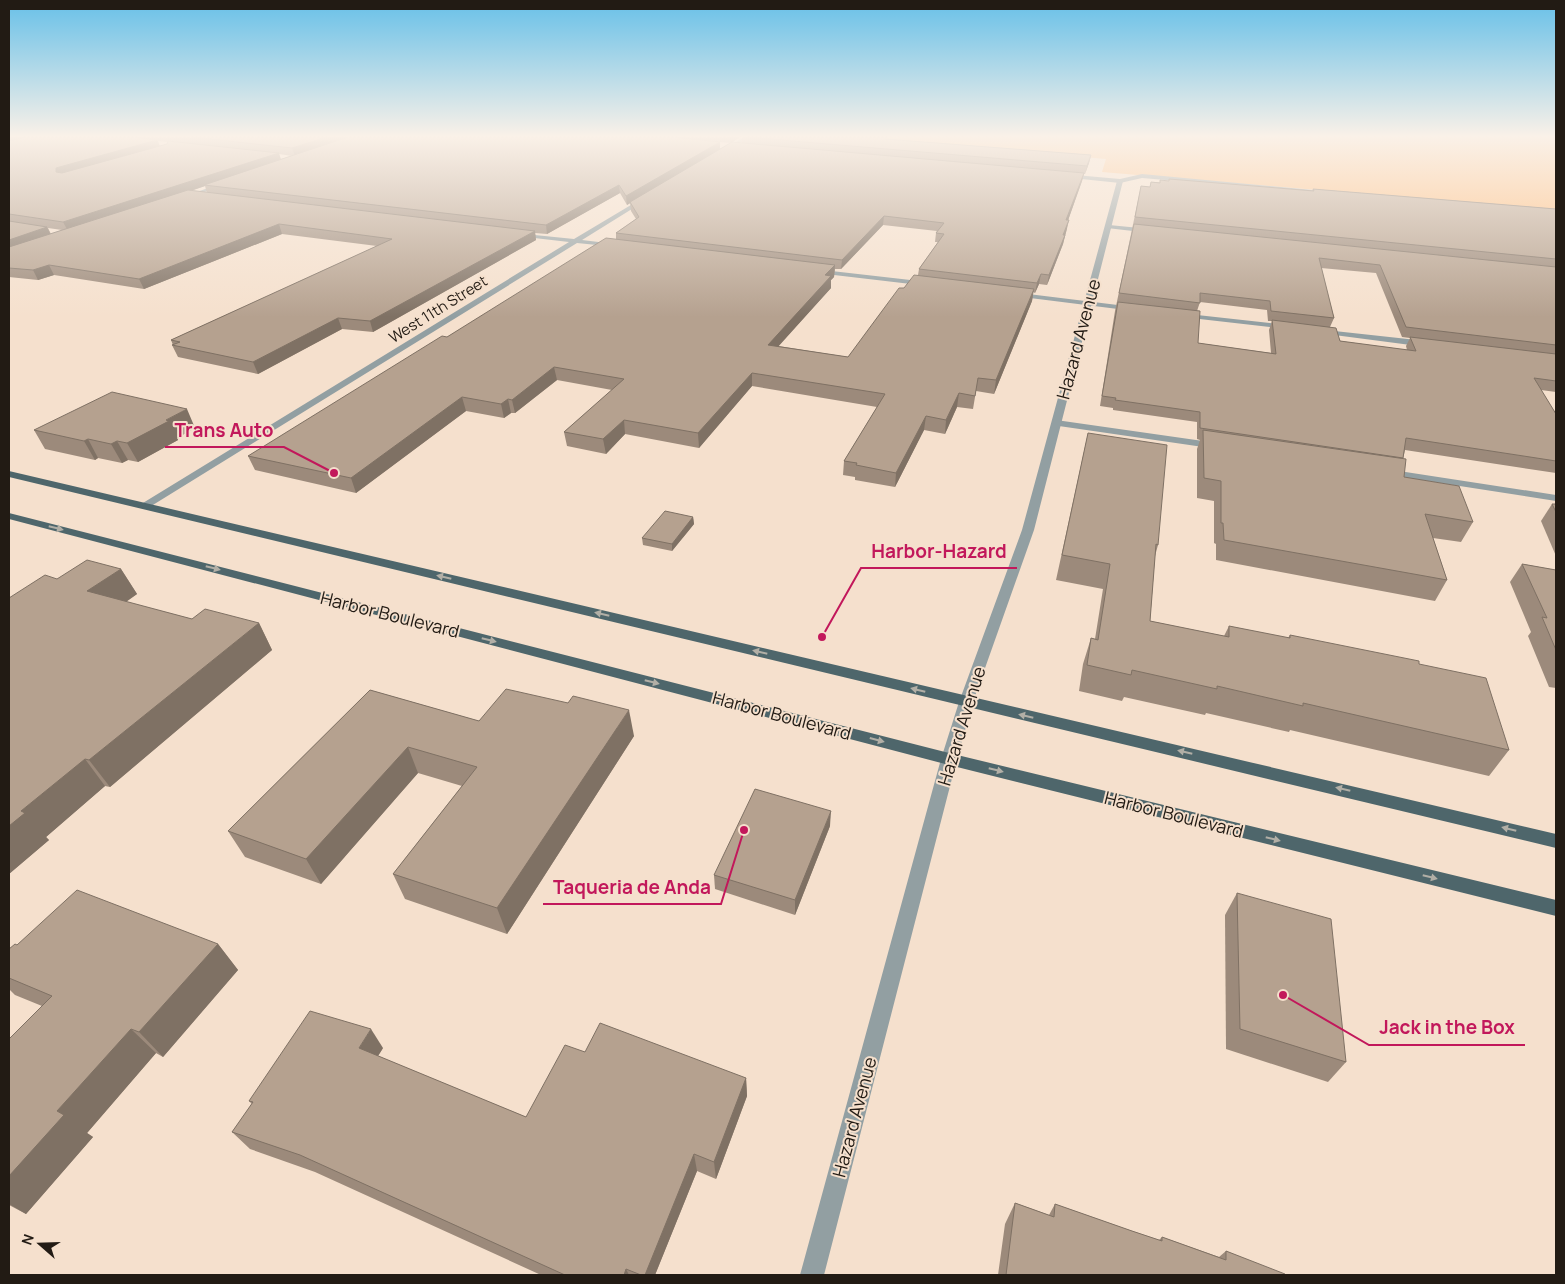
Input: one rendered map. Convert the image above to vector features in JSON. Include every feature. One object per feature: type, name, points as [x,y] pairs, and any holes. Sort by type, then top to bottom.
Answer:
[{"type":"main road","points":[[9,474],[966,702],[1390,800],[1556,841]]},
{"type":"main road","name":"Harbor Boulevard","points":[[9,516],[949,758],[1556,908]]},
{"type":"street","points":[[173,201],[186,197]]},
{"type":"street","name":"West 11th Street","points":[[144,506],[647,197]]},
{"type":"street","name":"Hazard Avenue","points":[[812,1275],[949,758],[966,702],[1028,530],[1116,197]]},
{"type":"street","points":[[1109,227],[1159,232]]},
{"type":"street","points":[[507,233],[622,247]]},
{"type":"street","points":[[812,270],[933,284]]},
{"type":"street","points":[[1010,294],[1146,310]]},
{"type":"street","points":[[1175,314],[1292,328]]},
{"type":"street","points":[[1312,330],[1439,346]]},
{"type":"street","points":[[1056,422],[1230,448]]},
{"type":"street","points":[[1374,470],[1556,498]]},
{"type":"shaded area","points":[[1400,197],[1556,197],[1556,210]]},
{"type":"building","points":[[9,197],[142,197],[63,222],[9,214]]},
{"type":"building","points":[[166,197],[247,197],[535,231],[370,321],[338,318],[253,362],[172,345],[180,342],[171,340],[392,239],[279,224],[139,279],[49,265],[33,270],[9,268],[9,247]]},
{"type":"building","points":[[306,197],[597,197],[546,225]]},
{"type":"building","points":[[639,197],[1075,197],[1066,220],[1069,220],[1063,235],[1065,235],[1049,275],[1041,274],[1037,283],[919,269],[944,234],[936,233],[944,223],[884,216],[842,260],[616,233],[639,217],[630,202]]},
{"type":"building","points":[[1139,197],[1409,197],[1556,209],[1556,259],[1135,217]]},
{"type":"building","points":[[9,221],[47,227],[9,240]]},
{"type":"building","points":[[1134,224],[1556,267],[1556,345],[1406,327],[1380,265],[1319,258],[1334,318],[1271,311],[1270,301],[1200,293],[1200,303],[1119,293]]},
{"type":"building","points":[[606,238],[835,265],[825,275],[831,276],[768,345],[848,357],[899,288],[904,288],[914,275],[1034,289],[996,380],[978,378],[975,396],[959,393],[946,420],[926,416],[896,473],[844,461],[885,394],[752,373],[698,433],[624,420],[603,439],[564,432],[624,379],[554,367],[512,400],[508,399],[501,404],[462,397],[351,478],[248,456],[442,336],[447,337]]},
{"type":"building","points":[[1118,302],[1200,311],[1198,343],[1276,354],[1272,320],[1336,328],[1340,341],[1416,351],[1410,337],[1556,354],[1556,381],[1534,378],[1556,414],[1556,461],[1406,438],[1403,458],[1200,428],[1200,412],[1115,400],[1116,398],[1102,396]]},
{"type":"building","points":[[112,392],[187,409],[166,420],[169,421],[127,443],[117,441],[111,444],[88,439],[84,441],[34,430]]},
{"type":"building","points":[[1203,430],[1406,459],[1404,477],[1459,486],[1473,522],[1425,514],[1447,580],[1224,540],[1223,523],[1221,523],[1221,481],[1204,478]]},
{"type":"building","points":[[1088,433],[1167,445],[1150,621],[1229,637],[1229,626],[1290,638],[1290,635],[1419,661],[1419,664],[1486,678],[1509,750],[1303,703],[1303,706],[1217,686],[1217,689],[1132,670],[1131,675],[1087,665],[1091,638],[1098,640],[1110,564],[1062,555]]},
{"type":"building","points":[[1552,504],[1556,504],[1556,512]]},
{"type":"building","points":[[665,511],[693,517],[672,544],[642,538]]},
{"type":"building","points":[[87,560],[121,569],[87,591],[192,619],[205,609],[259,623],[89,760],[85,759],[21,811],[25,813],[9,826],[9,598],[45,575],[57,579]]},
{"type":"building","points":[[1522,564],[1556,570],[1556,650],[1542,617],[1547,618]]},
{"type":"building","points":[[506,689],[568,703],[573,696],[629,710],[497,908],[393,874],[477,767],[408,747],[306,859],[228,831],[370,690],[479,721]]},
{"type":"building","points":[[755,789],[831,811],[795,900],[714,875]]},
{"type":"building","points":[[77,890],[218,944],[139,1032],[131,1029],[57,1111],[64,1115],[9,1176],[9,1039],[52,996],[9,978],[9,949],[15,944],[17,945]]},
{"type":"building","points":[[1237,893],[1331,919],[1346,1062],[1240,1029]]},
{"type":"building","points":[[310,1011],[371,1029],[359,1048],[526,1117],[565,1045],[585,1052],[600,1023],[746,1078],[714,1162],[694,1154],[645,1275],[626,1269],[624,1275],[565,1275],[300,1155],[232,1132],[253,1102],[249,1101]]},
{"type":"building","points":[[1015,1203],[1054,1217],[1055,1204],[1162,1241],[1162,1237],[1226,1260],[1226,1251],[1285,1275],[1006,1275]]},
{"type":"place","name":"Trans Auto","points":[[334,473]]},
{"type":"place","name":"Harbor-Hazard","points":[[822,637]]},
{"type":"place","name":"Taqueria de Anda","points":[[744,830]]},
{"type":"place","name":"Jack in the Box","points":[[1283,995]]}]
